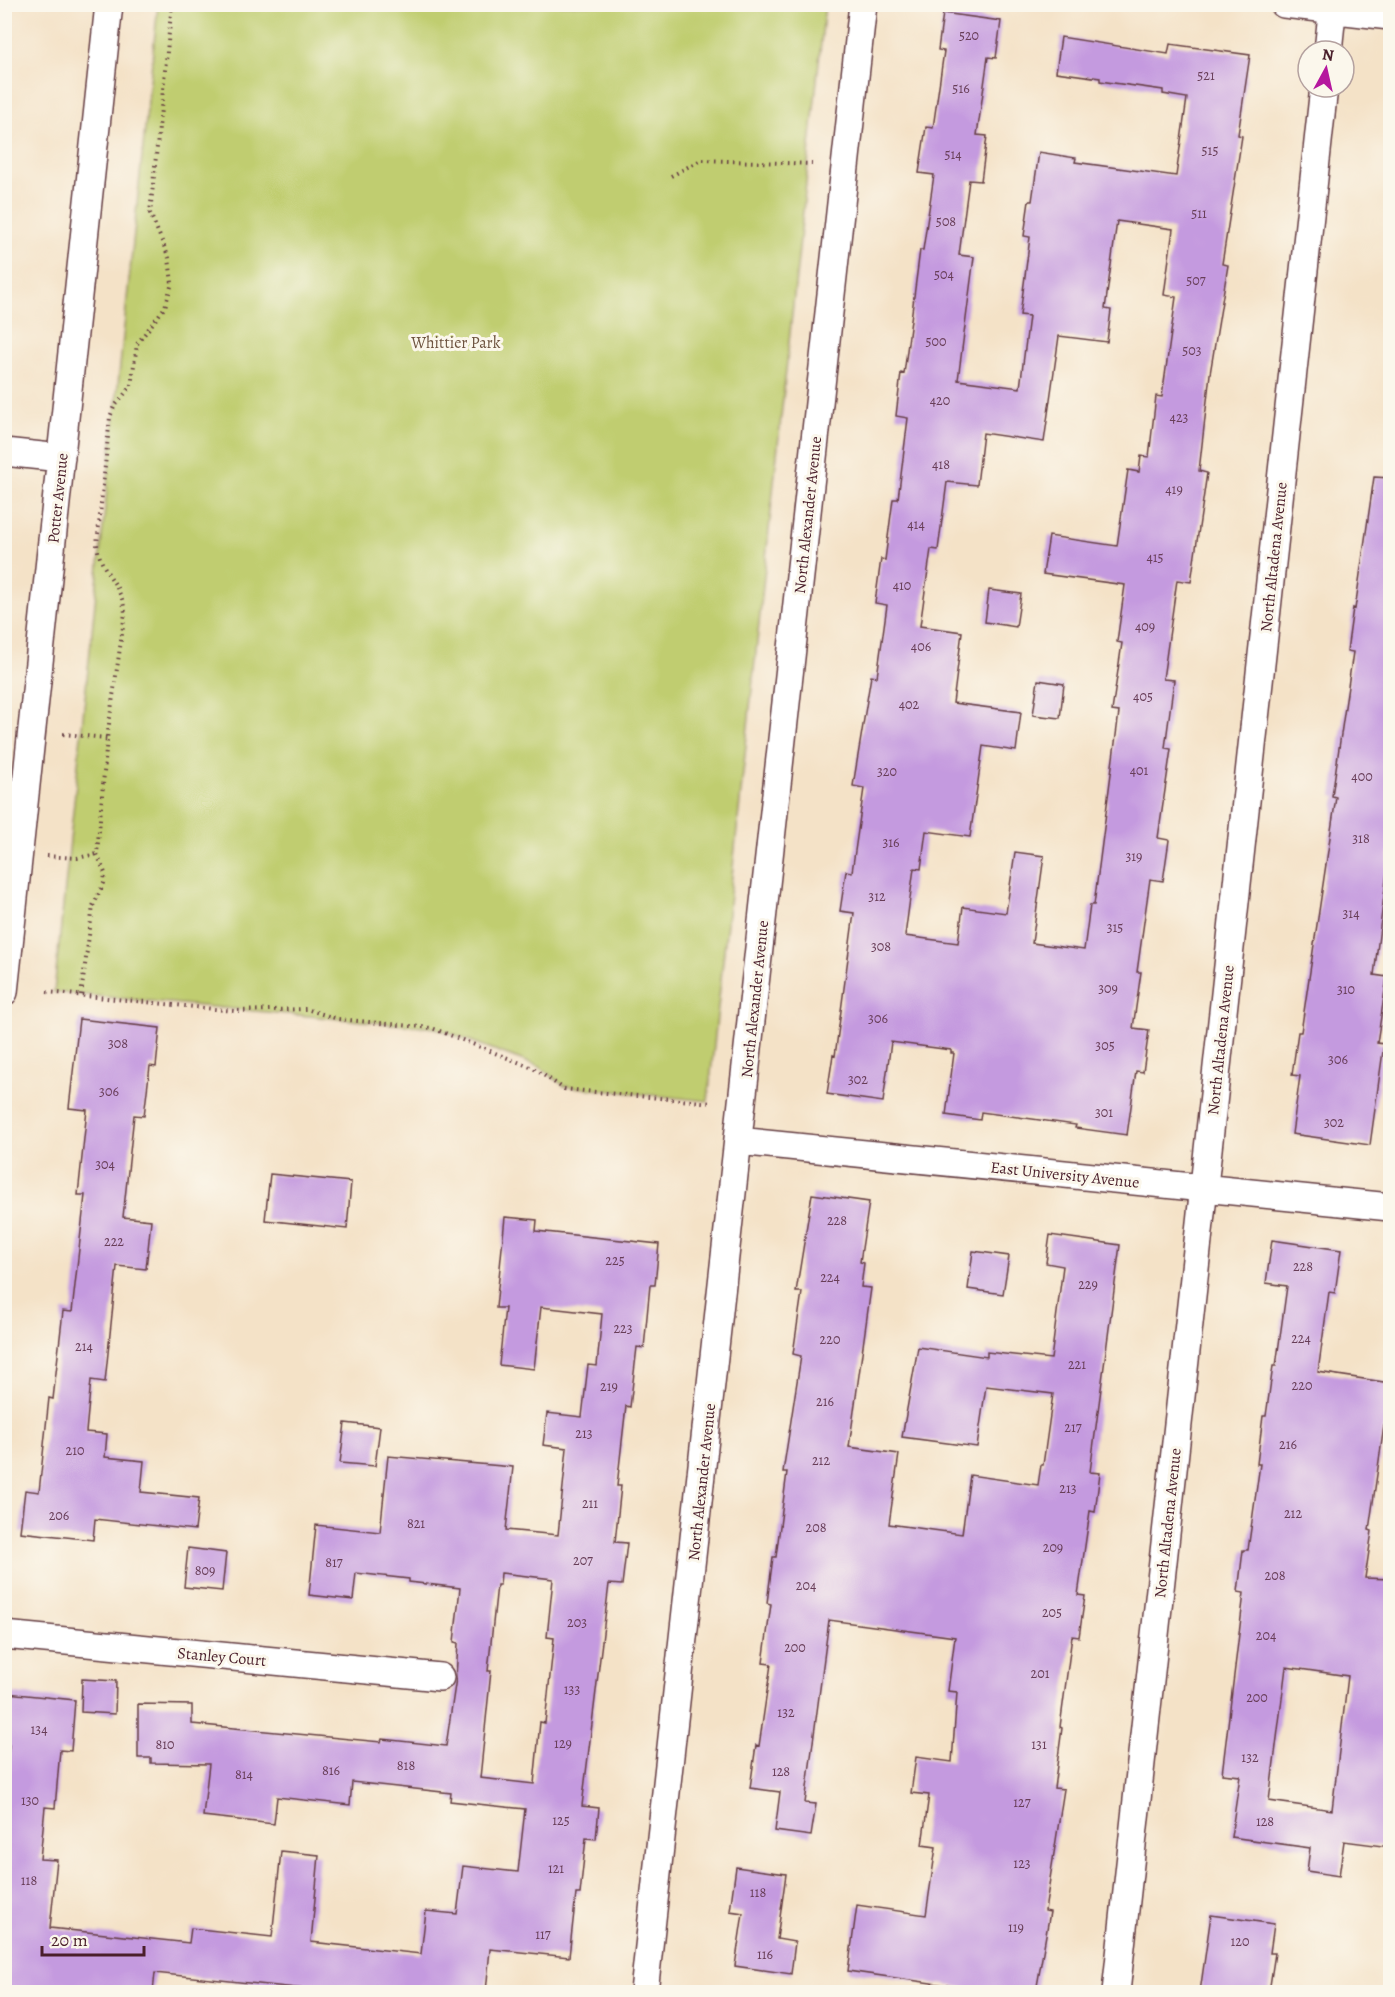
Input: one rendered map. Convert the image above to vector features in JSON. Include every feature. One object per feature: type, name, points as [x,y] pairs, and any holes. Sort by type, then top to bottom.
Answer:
[{"type":"street","name":"Potter Avenue","points":[[4,992],[13,828],[61,458],[109,4]]},
{"type":"street","name":"North Alexander Avenue","points":[[644,1992],[863,4]]},
{"type":"street","points":[[1284,4],[1333,7],[1390,16]]},
{"type":"street","points":[[1329,39],[1333,7]]},
{"type":"street","name":"North Altadena Avenue","points":[[1116,1992],[1323,99]]},
{"type":"street","points":[[4,452],[61,458]]},
{"type":"street","name":"East University Avenue","points":[[738,1142],[1204,1187],[1390,1208]]},
{"type":"street","name":"Stanley Court","points":[[4,1635],[440,1677]]},
{"type":"path","points":[[81,996],[93,906],[104,883],[105,873],[98,854],[107,738],[125,613],[121,594],[112,577],[100,562],[97,544],[109,429],[114,407],[131,386],[137,344],[165,307],[172,283],[169,258],[150,213],[172,4]]},
{"type":"path","points":[[671,176],[701,160],[812,164]]},
{"type":"path","points":[[99,428],[109,429]]},
{"type":"path","points":[[86,736],[107,738]]},
{"type":"path","points":[[44,856],[77,858],[98,854]]},
{"type":"path","points":[[47,992],[234,1011],[306,1009],[338,1019],[432,1028],[533,1068],[564,1089],[720,1103]]},
{"type":"green space","name":"Whittier Park","points":[[158,5],[825,5],[708,1101],[564,1086],[540,1067],[436,1028],[54,992]]},
{"type":"building","points":[[943,13],[1001,21],[996,58],[988,57],[977,135],[987,136],[981,181],[969,180],[959,255],[974,257],[958,380],[1020,388],[1029,316],[1020,315],[1030,237],[1024,236],[1039,152],[1076,158],[1075,162],[1176,176],[1187,98],[1163,94],[1163,90],[1056,72],[1061,37],[1168,54],[1170,44],[1250,55],[1238,135],[1242,136],[1222,264],[1228,265],[1210,374],[1199,471],[1207,473],[1191,582],[1177,580],[1163,679],[1174,680],[1165,748],[1171,749],[1158,838],[1169,840],[1163,881],[1150,879],[1137,972],[1141,972],[1133,1028],[1149,1030],[1143,1072],[1136,1071],[1127,1135],[1075,1128],[1076,1125],[981,1112],[980,1120],[946,1115],[954,1053],[951,1053],[951,1050],[891,1042],[883,1102],[827,1094],[833,1055],[835,1056],[854,913],[840,911],[846,871],[852,872],[864,788],[853,786],[871,676],[877,677],[887,605],[875,603],[881,559],[885,560],[893,499],[898,499],[908,418],[896,416],[901,373],[904,374],[920,250],[923,250],[934,175],[919,173],[926,127],[933,128],[944,51],[938,50]],"holes":[[[1117,221],[1173,229],[1164,295],[1176,297],[1162,397],[1156,396],[1149,457],[1141,456],[1139,472],[1128,470],[1117,546],[1049,536],[1043,574],[1125,585],[1117,642],[1122,643],[1112,711],[1119,712],[1094,905],[1090,905],[1084,950],[1032,943],[1044,856],[1015,852],[1006,913],[963,907],[958,943],[905,936],[914,868],[921,869],[926,831],[970,837],[983,746],[1016,751],[1021,712],[953,703],[962,632],[920,626],[931,549],[938,550],[947,482],[977,485],[983,433],[1044,442],[1059,336],[1107,342],[1111,310],[1105,309]]]},
{"type":"building","points":[[1374,477],[1390,478],[1390,848],[1374,975],[1387,977],[1377,1043],[1384,1044],[1370,1145],[1292,1134],[1300,1076],[1292,1075],[1298,1032],[1301,1032],[1336,797],[1332,796],[1353,652],[1347,651]]},
{"type":"building","points":[[989,590],[1021,594],[1016,627],[985,622]]},
{"type":"building","points":[[1038,680],[1064,684],[1060,718],[1033,715]]},
{"type":"building","points":[[79,1019],[160,1028],[156,1067],[150,1066],[144,1116],[134,1115],[123,1217],[151,1220],[146,1269],[117,1266],[105,1382],[91,1380],[86,1432],[107,1434],[105,1457],[144,1461],[141,1492],[199,1498],[195,1530],[95,1519],[93,1540],[20,1532],[25,1490],[39,1492],[49,1398],[53,1399],[63,1311],[72,1312],[85,1195],[78,1195],[87,1110],[69,1108]]},
{"type":"building","points":[[270,1174],[351,1182],[347,1229],[265,1220]]},
{"type":"building","points":[[812,1194],[869,1202],[860,1262],[864,1263],[861,1287],[871,1288],[849,1447],[899,1454],[889,1524],[962,1534],[970,1475],[1038,1485],[1041,1465],[1043,1465],[1053,1394],[986,1386],[977,1447],[902,1437],[918,1347],[987,1357],[987,1352],[1051,1359],[1063,1266],[1046,1263],[1050,1235],[1120,1245],[1090,1472],[1100,1473],[1095,1512],[1090,1511],[1078,1595],[1085,1596],[1079,1637],[1072,1636],[1060,1727],[1062,1728],[1054,1788],[1064,1789],[1045,1911],[1050,1912],[1036,1992],[979,1992],[980,1990],[848,1971],[857,1905],[926,1915],[936,1847],[922,1845],[929,1795],[911,1793],[916,1757],[952,1762],[957,1692],[948,1691],[955,1637],[829,1620],[805,1803],[816,1804],[811,1836],[775,1831],[780,1792],[750,1788],[756,1745],[759,1746],[771,1664],[763,1663],[771,1604],[767,1603],[773,1557],[776,1557],[787,1472],[783,1472],[801,1356],[793,1354],[802,1292],[796,1292]]},
{"type":"building","points":[[505,1217],[537,1220],[536,1231],[659,1244],[655,1285],[650,1285],[644,1348],[637,1347],[630,1407],[626,1406],[617,1486],[621,1486],[615,1542],[627,1543],[622,1585],[609,1584],[582,1806],[599,1808],[596,1839],[586,1838],[580,1894],[576,1894],[569,1957],[490,1949],[486,1992],[333,1992],[155,1973],[153,1992],[4,1992],[4,1794],[9,1745],[4,1744],[7,1693],[75,1700],[71,1751],[60,1750],[55,1808],[45,1807],[40,1859],[57,1860],[50,1928],[189,1943],[191,1928],[272,1937],[281,1851],[319,1855],[311,1942],[421,1954],[426,1911],[457,1914],[463,1866],[518,1872],[525,1809],[450,1801],[451,1793],[352,1782],[350,1805],[277,1797],[274,1824],[203,1816],[209,1764],[151,1763],[151,1758],[138,1758],[138,1704],[192,1705],[192,1724],[446,1746],[456,1678],[458,1643],[454,1642],[460,1588],[356,1573],[353,1600],[309,1595],[316,1525],[380,1532],[388,1456],[513,1467],[506,1530],[558,1535],[567,1448],[543,1445],[547,1413],[582,1417],[588,1365],[597,1366],[602,1314],[541,1307],[534,1369],[499,1365],[505,1308],[496,1308]],"holes":[[[501,1573],[553,1579],[547,1637],[554,1638],[545,1723],[540,1722],[534,1784],[480,1778],[491,1671],[488,1671],[497,1585],[500,1585]]]},
{"type":"building","points":[[1272,1240],[1341,1250],[1335,1293],[1329,1292],[1318,1372],[1390,1383],[1387,1427],[1384,1426],[1369,1530],[1372,1531],[1365,1578],[1390,1579],[1390,1847],[1344,1841],[1339,1876],[1307,1871],[1310,1848],[1231,1837],[1240,1776],[1222,1774],[1244,1593],[1238,1592],[1243,1550],[1248,1550],[1260,1464],[1257,1464],[1263,1416],[1266,1416],[1273,1366],[1276,1366],[1287,1286],[1266,1283]],"holes":[[[1286,1667],[1348,1676],[1332,1810],[1269,1801]]]},
{"type":"building","points":[[973,1251],[1009,1256],[1003,1294],[968,1289]]},
{"type":"building","points":[[345,1423],[380,1427],[375,1466],[340,1463]]},
{"type":"building","points":[[188,1548],[226,1553],[222,1591],[184,1587]]},
{"type":"building","points":[[82,1679],[116,1681],[115,1714],[81,1712]]},
{"type":"building","points":[[736,1867],[786,1874],[777,1939],[795,1942],[791,1974],[735,1966],[743,1913],[730,1911]]},
{"type":"building","points":[[1211,1915],[1274,1924],[1270,1953],[1275,1953],[1269,1992],[1200,1992]]}]
